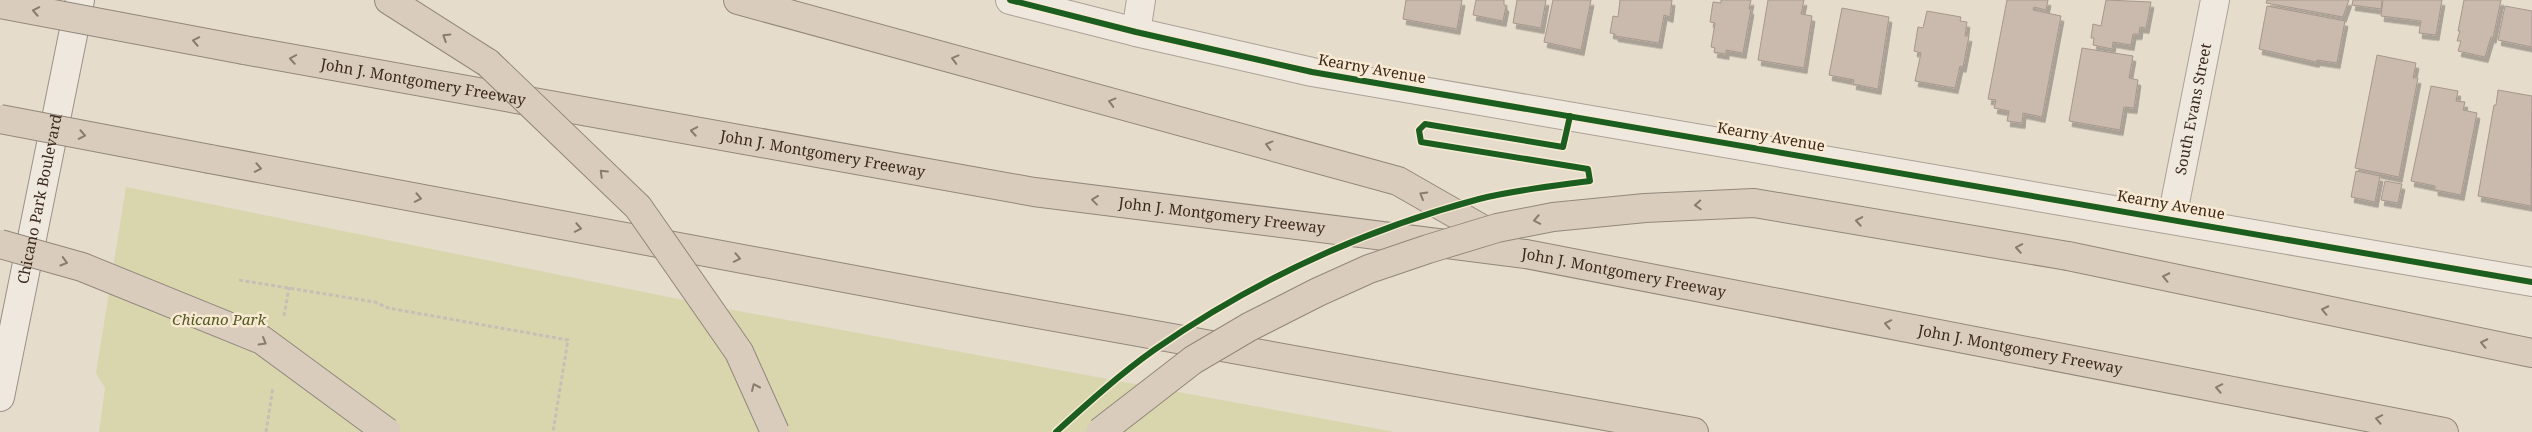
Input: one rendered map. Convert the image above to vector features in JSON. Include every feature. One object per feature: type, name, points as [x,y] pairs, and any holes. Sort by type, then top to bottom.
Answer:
[{"type":"highway","points":[[388,0],[488,63],[638,207],[739,352],[774,432]]},
{"type":"highway","points":[[738,0],[1398,181],[1526,254]]},
{"type":"highway","name":"John J. Montgomery Freeway","points":[[0,4],[244,50],[1034,192],[1526,254],[2444,432]]},
{"type":"highway","points":[[0,119],[983,304],[1694,432]]},
{"type":"highway","points":[[1100,432],[1193,360],[1249,327],[1369,269],[1497,228],[1553,217],[1645,208],[1754,203],[2068,256],[2532,353]]},
{"type":"highway","points":[[0,244],[82,267],[262,340],[388,432]]},
{"type":"street","name":"Chicano Park Boulevard","points":[[0,397],[80,0]]},
{"type":"street","name":"Kearny Avenue","points":[[1010,0],[1136,32],[1312,72],[2172,218],[2532,282]]},
{"type":"street","points":[[1136,32],[1142,0]]},
{"type":"street","name":"South Evans Street","points":[[2172,218],[2215,0]]},
{"type":"path","points":[[239,280],[375,302],[388,308],[568,340],[553,432]]},
{"type":"green space","name":"Chicano Park","points":[[126,187],[728,309],[1395,432],[99,432],[105,388],[96,373]]},
{"type":"building","points":[[1406,0],[1462,0],[1457,29],[1403,19]]},
{"type":"building","points":[[1476,0],[1504,0],[1504,5],[1506,6],[1503,21],[1473,15]]},
{"type":"building","points":[[1517,0],[1546,0],[1541,28],[1513,23]]},
{"type":"building","points":[[1553,0],[1591,0],[1581,50],[1544,42]]},
{"type":"building","points":[[1620,0],[1672,0],[1670,17],[1664,15],[1659,43],[1615,36],[1615,34],[1610,33],[1613,16],[1618,17]]},
{"type":"building","points":[[1721,0],[1751,0],[1743,53],[1726,50],[1726,54],[1714,52],[1715,48],[1711,47],[1715,23],[1710,22],[1713,2],[1721,3]]},
{"type":"building","points":[[1768,0],[1804,0],[1801,14],[1812,16],[1804,68],[1758,60]]},
{"type":"building","points":[[2007,0],[2048,0],[2046,10],[2034,7],[2033,10],[2061,16],[2042,117],[2023,113],[2022,123],[2007,121],[2009,111],[1994,108],[1996,100],[1988,99]]},
{"type":"building","points":[[2106,0],[2151,2],[2146,28],[2140,27],[2139,34],[2133,34],[2131,45],[2113,42],[2112,49],[2093,45],[2094,38],[2091,38],[2093,24],[2101,26]]},
{"type":"building","points":[[2267,0],[2349,0],[2343,17],[2266,3]]},
{"type":"building","points":[[2353,0],[2382,0],[2381,9],[2352,5]]},
{"type":"building","points":[[2383,0],[2442,0],[2436,35],[2419,33],[2421,21],[2381,16]]},
{"type":"building","points":[[2464,0],[2501,0],[2493,38],[2491,37],[2485,57],[2458,51],[2461,41],[2457,41],[2460,31],[2458,31]]},
{"type":"building","points":[[2267,6],[2345,21],[2337,63],[2317,60],[2316,62],[2259,49]]},
{"type":"building","points":[[2505,6],[2532,11],[2532,47],[2498,40]]},
{"type":"building","points":[[1842,8],[1889,17],[1878,89],[1853,84],[1854,80],[1829,75]]},
{"type":"building","points":[[1927,11],[1961,17],[1960,21],[1967,22],[1965,36],[1969,36],[1963,67],[1960,66],[1955,88],[1915,81],[1921,53],[1914,51],[1918,27],[1923,28]]},
{"type":"building","points":[[2082,48],[2133,56],[2129,78],[2138,80],[2134,108],[2124,107],[2120,130],[2069,121]]},
{"type":"building","points":[[2377,55],[2416,63],[2413,78],[2418,78],[2399,177],[2355,168]]},
{"type":"building","points":[[2431,86],[2458,91],[2456,101],[2465,102],[2463,110],[2477,113],[2461,195],[2435,190],[2435,186],[2411,181]]},
{"type":"building","points":[[2498,90],[2532,96],[2531,206],[2478,196]]},
{"type":"building","points":[[2356,171],[2380,176],[2375,202],[2351,197]]},
{"type":"building","points":[[2385,181],[2402,184],[2398,203],[2381,200]]},
{"type":"cycle path","points":[[1010,0],[1136,32],[1312,72],[2532,282]]},
{"type":"cycle path","points":[[1056,432],[1141,359],[1191,325],[1269,281],[1310,261],[1351,242],[1393,226],[1479,199],[1590,181],[1588,169],[1421,142],[1419,130],[1425,124],[1563,147],[1570,116]]}]
